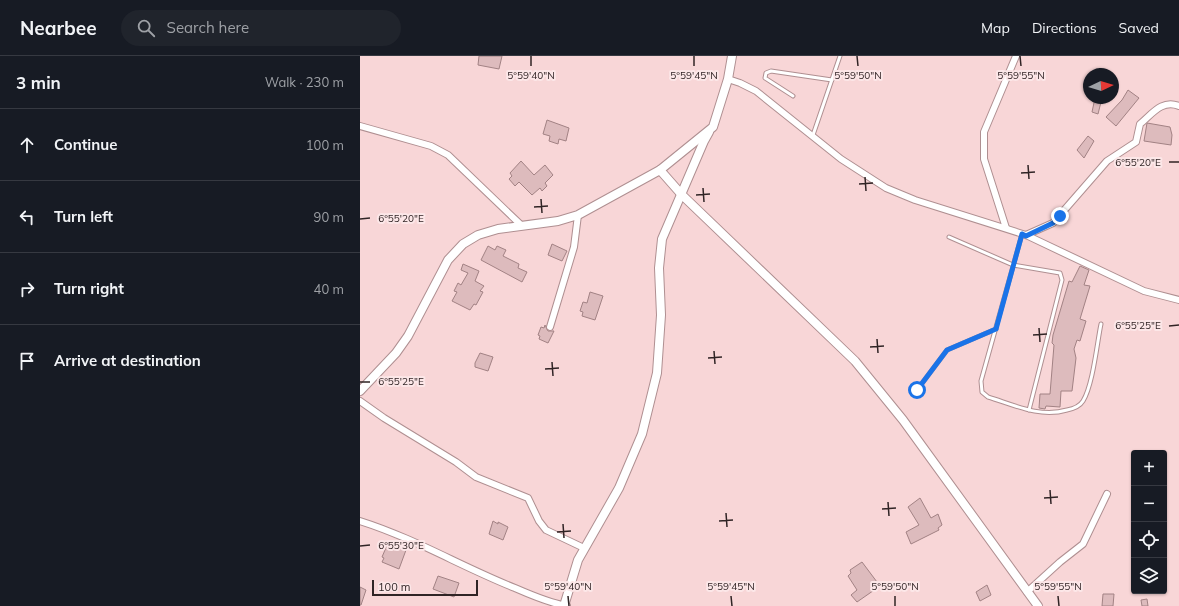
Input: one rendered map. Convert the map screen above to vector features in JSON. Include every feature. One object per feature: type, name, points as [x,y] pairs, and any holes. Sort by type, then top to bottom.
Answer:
[{"type":"street","points":[[360,521],[390,530],[480,574],[565,606],[573,574],[584,548],[619,488],[642,434],[652,397],[660,335],[660,249],[662,239],[704,141],[713,127],[728,79],[732,56]]},
{"type":"street","points":[[1006,228],[984,159],[984,132],[1016,56]]},
{"type":"street","points":[[728,79],[756,91],[812,137],[862,174],[886,188],[952,213],[1006,228],[1144,291],[1179,300]]},
{"type":"street","points":[[1024,235],[1053,223],[1108,162],[1136,142],[1140,124],[1163,104],[1170,103],[1179,106]]},
{"type":"street","points":[[360,126],[431,146],[448,155],[521,225]]},
{"type":"street","points":[[360,391],[396,353],[408,336],[448,260],[463,244],[478,235],[521,225],[558,221],[578,215],[660,170],[713,127]]},
{"type":"street","points":[[660,170],[682,195],[855,361],[903,420],[1038,606]]},
{"type":"street","points":[[550,327],[574,247],[578,215]]},
{"type":"street","points":[[360,401],[384,418],[456,462],[476,478],[528,498],[539,521],[546,530],[584,548]]},
{"type":"street","points":[[1027,592],[1060,562],[1083,544],[1107,494]]},
{"type":"lane","points":[[812,137],[840,56]]},
{"type":"lane","points":[[793,96],[765,78],[766,73],[771,71],[832,80]]},
{"type":"lane","points":[[1024,235],[1013,265],[981,381],[982,392],[988,397],[1041,414],[1054,414],[1073,409],[1082,402],[1088,386],[1100,324]]},
{"type":"lane","points":[[948,237],[1013,265],[1060,273],[1062,280],[1030,410]]},
{"type":"lane","points":[[917,390],[947,350],[996,329]]},
{"type":"building","points":[[479,56],[502,56],[499,69],[478,65]]},
{"type":"building","points":[[1128,90],[1139,98],[1116,126],[1106,117],[1122,100]]},
{"type":"building","points":[[1094,104],[1100,104],[1098,114],[1092,112]]},
{"type":"building","points":[[547,120],[569,128],[566,141],[559,139],[558,144],[549,141],[550,136],[543,134]]},
{"type":"building","points":[[1147,123],[1170,127],[1172,135],[1171,145],[1144,141]]},
{"type":"building","points":[[1088,136],[1094,141],[1084,158],[1077,150]]},
{"type":"building","points":[[521,161],[534,175],[545,165],[553,175],[545,183],[547,186],[542,191],[540,188],[532,195],[519,182],[515,186],[509,179],[512,176],[510,173]]},
{"type":"building","points":[[552,244],[567,251],[562,261],[548,255]]},
{"type":"building","points":[[488,246],[495,250],[497,246],[506,250],[503,256],[519,264],[518,268],[527,272],[522,282],[481,260]]},
{"type":"building","points":[[463,264],[479,271],[475,281],[484,286],[480,291],[483,292],[476,305],[474,304],[470,310],[452,301],[457,292],[454,291],[458,283],[461,285],[468,273],[461,270]]},
{"type":"building","points":[[1080,266],[1089,270],[1084,285],[1090,286],[1080,319],[1086,321],[1080,341],[1077,340],[1074,349],[1076,358],[1072,391],[1061,391],[1060,407],[1046,406],[1045,409],[1039,408],[1040,394],[1050,394],[1054,345],[1052,343],[1053,335],[1069,281],[1072,282]]},
{"type":"building","points":[[590,292],[603,296],[595,320],[582,316],[583,312],[580,311],[583,302],[587,303]]},
{"type":"building","points":[[545,325],[548,331],[554,331],[548,343],[539,339],[540,336],[538,335],[541,327],[544,328]]},
{"type":"building","points":[[480,353],[493,357],[488,371],[475,367],[475,363]]},
{"type":"building","points":[[920,498],[931,518],[938,514],[942,525],[938,528],[939,530],[911,544],[906,532],[919,525],[908,507]]},
{"type":"building","points":[[493,521],[508,527],[503,540],[489,534]]},
{"type":"building","points":[[388,543],[406,550],[399,569],[382,562],[384,558],[382,557]]},
{"type":"building","points":[[862,562],[880,586],[857,602],[851,595],[857,590],[848,576],[851,573],[850,570]]},
{"type":"building","points":[[438,576],[459,583],[454,597],[433,589]]},
{"type":"building","points":[[987,585],[991,595],[980,601],[976,592]]},
{"type":"building","points":[[360,587],[366,590],[361,605],[360,605]]},
{"type":"building","points":[[1103,594],[1114,594],[1113,606],[1102,606]]},
{"type":"building","points":[[1147,599],[1148,606],[1142,606],[1141,600]]},
{"type":"route","points":[[917,390],[947,350],[996,329],[1022,234],[1026,236],[1053,223],[1060,216]]}]
